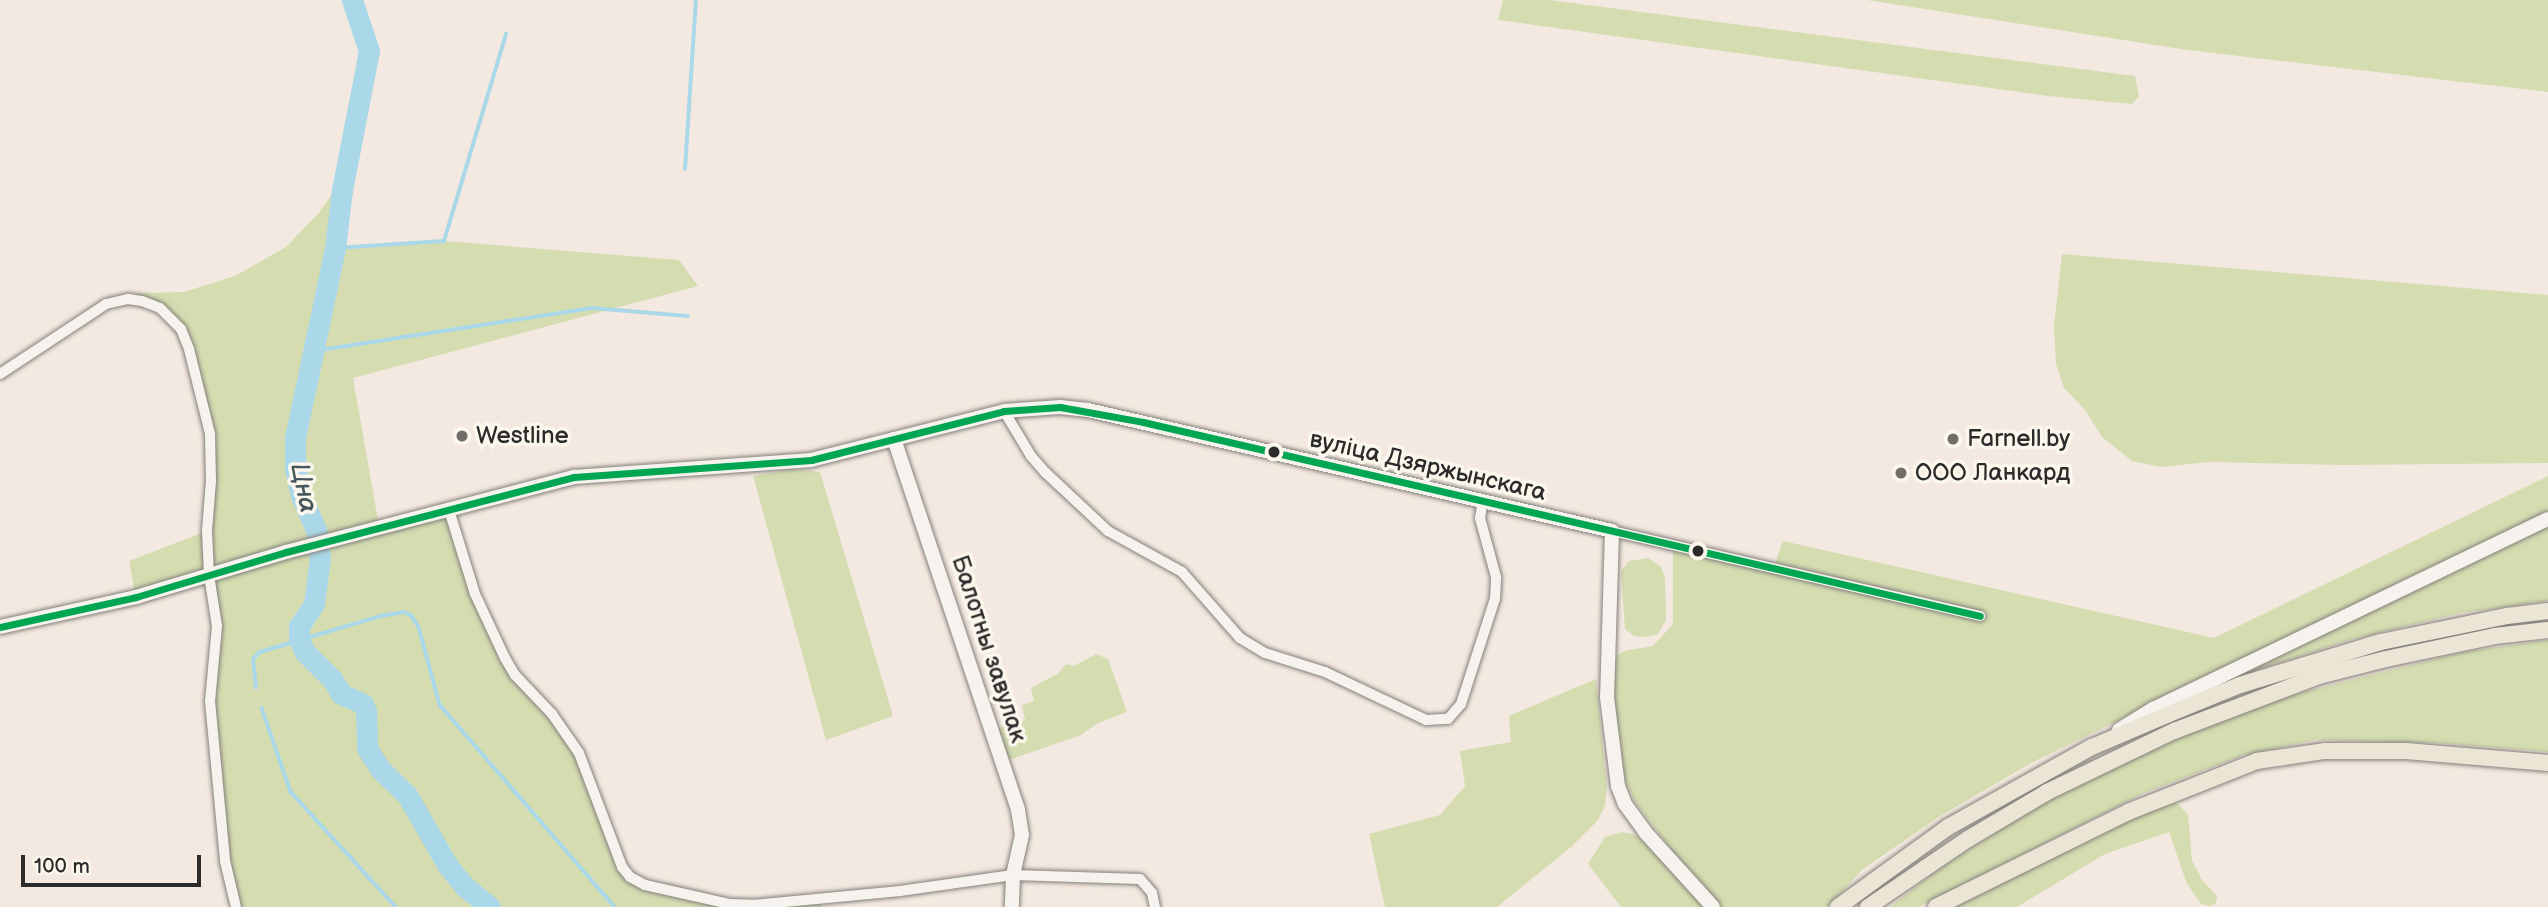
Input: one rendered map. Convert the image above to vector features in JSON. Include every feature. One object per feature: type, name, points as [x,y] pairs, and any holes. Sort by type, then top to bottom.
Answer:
[{"type":"highway","points":[[1839,907],[1948,827],[2092,747],[2240,685],[2381,642],[2507,616],[2548,611]]},
{"type":"highway","points":[[1868,907],[1968,839],[2047,792],[2174,731],[2319,676],[2454,645],[2548,629]]},
{"type":"highway","points":[[1936,907],[2128,812],[2257,761],[2325,751],[2406,751],[2548,763]]},
{"type":"main road","name":"вуліца Дзяржынскага","points":[[0,627],[136,597],[286,552],[524,488],[589,475],[811,460],[1004,411],[1060,408],[1088,410],[1612,531]]},
{"type":"main road","name":"Балотны завулак","points":[[894,439],[1018,810],[1022,835],[1013,875],[1012,907]]},
{"type":"main road","points":[[2092,747],[2153,709],[2548,519]]},
{"type":"main road","points":[[1612,531],[1607,697],[1618,786],[1625,804],[1645,831],[1713,907]]},
{"type":"street","points":[[0,374],[106,304],[128,299],[142,301],[173,318],[189,349],[210,434],[209,575],[217,626],[210,702],[225,861],[236,907]]},
{"type":"street","points":[[1004,411],[1031,456],[1054,481],[1108,531],[1182,572],[1240,638],[1265,653],[1325,672],[1426,720],[1448,719],[1461,704],[1495,598],[1496,577],[1479,518],[1483,501]]},
{"type":"street","points":[[449,510],[475,594],[514,675],[552,714],[579,753],[622,867],[630,877],[645,885],[729,904],[753,905],[900,891],[1013,875],[1140,879],[1152,892],[1156,907]]},
{"type":"street","name":"вуліца Дзяржынскага","points":[[1612,531],[1980,615]]},
{"type":"green space","points":[[1503,0],[1549,0],[2135,76],[2139,96],[2132,104],[2048,96],[1498,20]]},
{"type":"green space","points":[[1867,0],[2548,0],[2548,92],[2188,50]]},
{"type":"green space","points":[[342,180],[336,248],[444,241],[679,260],[698,286],[353,378],[379,526],[449,510],[475,594],[505,657],[579,753],[630,877],[729,904],[820,899],[822,907],[236,907],[225,861],[210,701],[217,626],[209,576],[136,597],[129,561],[207,531],[210,434],[181,329],[142,301],[106,304],[140,293],[184,292],[235,276],[286,247],[318,214]]},
{"type":"green space","points":[[2062,254],[2548,295],[2548,463],[2344,465],[2209,462],[2161,467],[2132,461],[2102,437],[2085,410],[2064,388],[2056,364],[2054,325]]},
{"type":"green space","points":[[792,469],[820,472],[893,716],[826,740],[753,476]]},
{"type":"green space","points":[[2548,476],[2548,512],[2033,762],[1940,816],[1863,869],[1828,907],[1715,907],[1635,802],[1624,778],[1618,757],[1613,665],[1618,655],[1624,651],[1653,646],[1673,624],[1673,545],[1773,570],[1783,541],[2214,638]]},
{"type":"green space","points":[[2548,527],[2548,601],[2461,613],[2349,640],[2239,676],[2239,672]]},
{"type":"green space","points":[[1648,558],[1661,567],[1665,578],[1666,620],[1658,634],[1634,636],[1625,629],[1621,571],[1629,561]]},
{"type":"green space","points":[[2548,640],[2548,752],[2438,743],[2315,740],[2244,755],[2144,793],[1919,907],[1890,907],[1939,869],[2038,804],[2165,742],[2271,700],[2463,652]]},
{"type":"green space","points":[[1096,654],[1108,659],[1127,712],[1096,724],[1081,735],[1012,759],[1005,757],[996,729],[1025,720],[1022,705],[1034,701],[1031,688],[1059,673],[1066,664],[1074,666]]},
{"type":"green space","points":[[1596,679],[1607,788],[1605,805],[1598,820],[1571,847],[1497,907],[1385,907],[1369,834],[1440,815],[1465,786],[1460,751],[1511,742],[1509,716]]},
{"type":"green space","points":[[2170,802],[2178,804],[2188,815],[2192,860],[2202,880],[2217,896],[2216,903],[2210,906],[2201,904],[2187,884],[2169,832],[2105,854],[2017,907],[1953,907],[2118,822]]},
{"type":"green space","points":[[1622,832],[1636,835],[1712,907],[1621,907],[1588,864],[1605,837]]},
{"type":"waterway","name":"Цна","points":[[352,0],[369,51],[342,190],[335,248],[295,437],[295,468],[301,496],[316,530],[320,558],[314,604],[299,626],[299,639],[304,651],[333,680],[341,694],[363,704],[366,711],[367,748],[381,770],[407,795],[448,866],[464,886],[490,907]]},
{"type":"waterway","points":[[685,169],[696,0]]},
{"type":"waterway","points":[[335,248],[444,241],[506,34]]},
{"type":"waterway","points":[[314,351],[592,308],[688,316]]},
{"type":"waterway","points":[[256,688],[253,659],[260,652],[381,616],[404,612],[411,615],[419,627],[440,705],[615,907]]},
{"type":"waterway","points":[[262,708],[291,792],[396,907]]},
{"type":"transit line","points":[[0,627],[136,597],[286,552],[574,477],[811,460],[1004,411],[1060,407],[1143,422],[1980,616]]},
{"type":"place","name":"Westline","points":[[462,436]]},
{"type":"place","name":"Farnell.by","points":[[1953,439]]},
{"type":"place","name":"ООО Ланкард","points":[[1901,473]]}]
